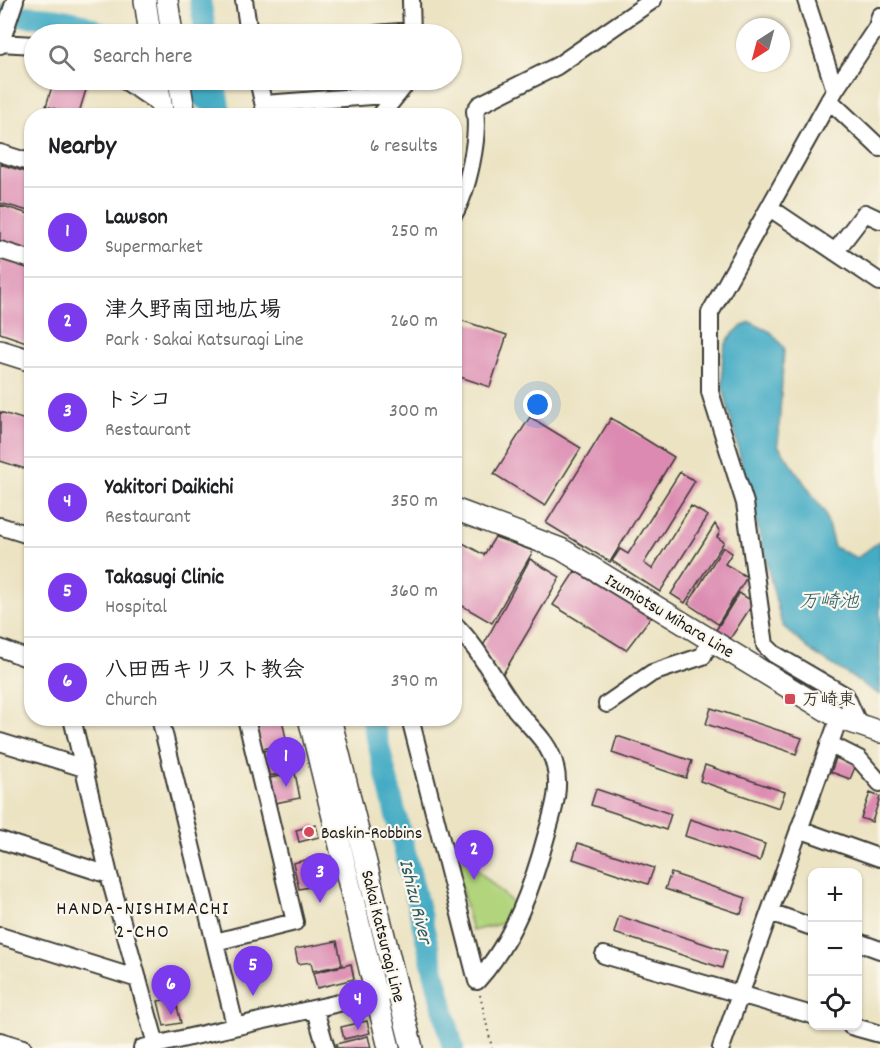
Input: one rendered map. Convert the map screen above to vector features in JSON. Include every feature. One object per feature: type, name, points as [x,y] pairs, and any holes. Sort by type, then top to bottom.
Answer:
[{"type":"main road","points":[[145,0],[149,24]]},
{"type":"main road","points":[[166,0],[170,24]]},
{"type":"main road","points":[[181,90],[184,108]]},
{"type":"main road","points":[[0,351],[24,358]]},
{"type":"main road","name":"Izumiotsu Mihara Line","points":[[462,512],[561,549],[710,640],[848,720],[880,732]]},
{"type":"main road","name":"Sakai Katsuragi Line","points":[[311,726],[387,992],[412,1048]]},
{"type":"main road","name":"Sakai Katsuragi Line","points":[[332,726],[387,992],[389,1048]]},
{"type":"street","points":[[15,0],[1,42],[24,44]]},
{"type":"street","points":[[244,0],[248,24]]},
{"type":"street","points":[[411,0],[412,24]]},
{"type":"street","points":[[462,197],[474,150],[477,124],[475,111],[479,105],[557,66],[653,0]]},
{"type":"street","points":[[806,0],[832,95],[880,147]]},
{"type":"street","points":[[721,1048],[829,744],[848,720],[846,696],[774,654],[765,645],[745,503],[710,392],[710,313],[832,95],[877,27],[880,16]]},
{"type":"street","points":[[142,90],[160,100]]},
{"type":"street","points":[[260,90],[265,108]]},
{"type":"street","points":[[387,108],[401,90]]},
{"type":"street","points":[[282,108],[398,94]]},
{"type":"street","points":[[0,153],[24,160]]},
{"type":"street","points":[[770,208],[880,282]]},
{"type":"street","points":[[835,252],[865,213],[880,220]]},
{"type":"street","points":[[0,250],[24,258]]},
{"type":"street","points":[[0,526],[24,534]]},
{"type":"street","points":[[462,632],[516,709],[547,746],[555,763],[558,780],[556,799],[533,887],[490,967],[477,981]]},
{"type":"street","points":[[607,704],[652,673],[703,656],[710,640]]},
{"type":"street","points":[[0,648],[24,657]]},
{"type":"street","points":[[74,726],[109,875],[138,979],[152,1047],[235,1025],[315,1010],[387,992]]},
{"type":"street","points":[[162,726],[235,1025]]},
{"type":"street","points":[[215,942],[295,922],[248,726]]},
{"type":"street","points":[[412,726],[477,981]]},
{"type":"street","points":[[0,742],[84,768]]},
{"type":"street","points":[[829,744],[859,759],[880,783]]},
{"type":"street","points":[[799,830],[880,858]]},
{"type":"street","points":[[0,840],[109,875]]},
{"type":"street","points":[[770,912],[808,925]]},
{"type":"street","points":[[0,936],[138,979]]},
{"type":"street","points":[[862,943],[880,950]]},
{"type":"street","points":[[604,955],[808,1014]]},
{"type":"street","points":[[315,1010],[326,1048]]},
{"type":"street","points":[[862,1029],[880,1034]]},
{"type":"street","points":[[0,1041],[23,1048]]},
{"type":"path","points":[[477,981],[492,1048]]},
{"type":"green space","points":[[466,859],[517,907],[508,922],[472,931],[455,862]]},
{"type":"water","name":"万崎池","points":[[750,322],[771,332],[784,348],[778,445],[825,513],[834,547],[857,558],[880,541],[880,695],[812,652],[782,625],[723,388],[722,366],[727,341]]},
{"type":"building","points":[[51,90],[86,90],[80,108],[46,106]]},
{"type":"building","points":[[0,164],[24,172],[24,210],[0,203]]},
{"type":"building","points":[[0,205],[24,212],[24,252],[0,244]]},
{"type":"building","points":[[0,258],[24,266],[24,341],[0,333]]},
{"type":"building","points":[[462,321],[507,335],[490,387],[462,378]]},
{"type":"building","points":[[0,412],[24,420],[24,468],[0,461]]},
{"type":"building","points":[[530,417],[581,448],[545,506],[494,474]]},
{"type":"building","points":[[611,418],[674,457],[610,562],[546,523]]},
{"type":"building","points":[[680,472],[695,481],[644,563],[652,569],[691,506],[708,516],[660,592],[612,561],[620,549],[628,554]]},
{"type":"building","points":[[715,524],[720,532],[717,537],[724,542],[685,603],[671,594]]},
{"type":"building","points":[[495,537],[533,551],[492,623],[462,606],[462,543],[484,555]]},
{"type":"building","points":[[723,547],[732,553],[725,564],[747,577],[718,624],[688,604]]},
{"type":"building","points":[[530,559],[560,577],[503,674],[483,646]]},
{"type":"building","points":[[575,571],[651,617],[626,650],[553,605]]},
{"type":"building","points":[[739,593],[754,602],[730,639],[716,630]]},
{"type":"building","points":[[711,708],[802,738],[796,754],[706,724]]},
{"type":"building","points":[[256,726],[283,726],[287,744],[262,749]]},
{"type":"building","points":[[617,736],[692,761],[686,778],[612,753]]},
{"type":"building","points":[[289,746],[294,771],[269,776],[263,751]]},
{"type":"building","points":[[836,758],[856,765],[850,779],[831,772]]},
{"type":"building","points":[[705,765],[785,792],[779,808],[700,781]]},
{"type":"building","points":[[295,773],[300,798],[275,803],[270,778]]},
{"type":"building","points":[[596,789],[671,814],[666,830],[591,805]]},
{"type":"building","points":[[870,793],[880,797],[872,822],[861,818]]},
{"type":"building","points":[[690,819],[765,844],[760,861],[685,836]]},
{"type":"building","points":[[316,825],[319,837],[299,842],[296,830]]},
{"type":"building","points":[[578,843],[654,868],[648,884],[573,859]]},
{"type":"building","points":[[318,857],[324,884],[299,889],[293,863]]},
{"type":"building","points":[[671,873],[746,898],[741,914],[665,889]]},
{"type":"building","points":[[619,916],[727,951],[722,968],[614,933]]},
{"type":"building","points":[[337,941],[342,965],[313,971],[311,962],[298,964],[295,949]]},
{"type":"building","points":[[351,964],[354,979],[317,988],[313,973]]},
{"type":"building","points":[[175,998],[181,1023],[164,1026],[158,1001]]},
{"type":"building","points":[[367,1021],[370,1033],[344,1039],[341,1027]]},
{"type":"building","points":[[368,1036],[371,1048],[337,1048],[336,1044]]},
{"type":"waterway","name":"Ishizu River","points":[[200,0],[204,24]]},
{"type":"waterway","points":[[0,15],[40,17],[80,24]]},
{"type":"waterway","points":[[191,90],[219,107]]},
{"type":"waterway","name":"Ishizu River","points":[[216,90],[219,108]]},
{"type":"waterway","name":"Ishizu River","points":[[374,726],[453,1048]]},
{"type":"place","name":"万崎東","points":[[790,699]]},
{"type":"place","name":"Lawson","points":[[286,787]]},
{"type":"place","name":"Baskin-Robbins","points":[[309,832]]},
{"type":"place","name":"津久野南団地広場","points":[[474,880]]},
{"type":"place","name":"トシコ","points":[[320,903]]},
{"type":"place","name":"Takasugi Clinic","points":[[253,996]]},
{"type":"place","name":"八田西キリスト教会","points":[[171,1015]]},
{"type":"place","name":"Yakitori Daikichi","points":[[358,1030]]},
{"type":"district","name":"HANDA-NISHIMACHI 2-CHO","points":[[143,918]]}]
